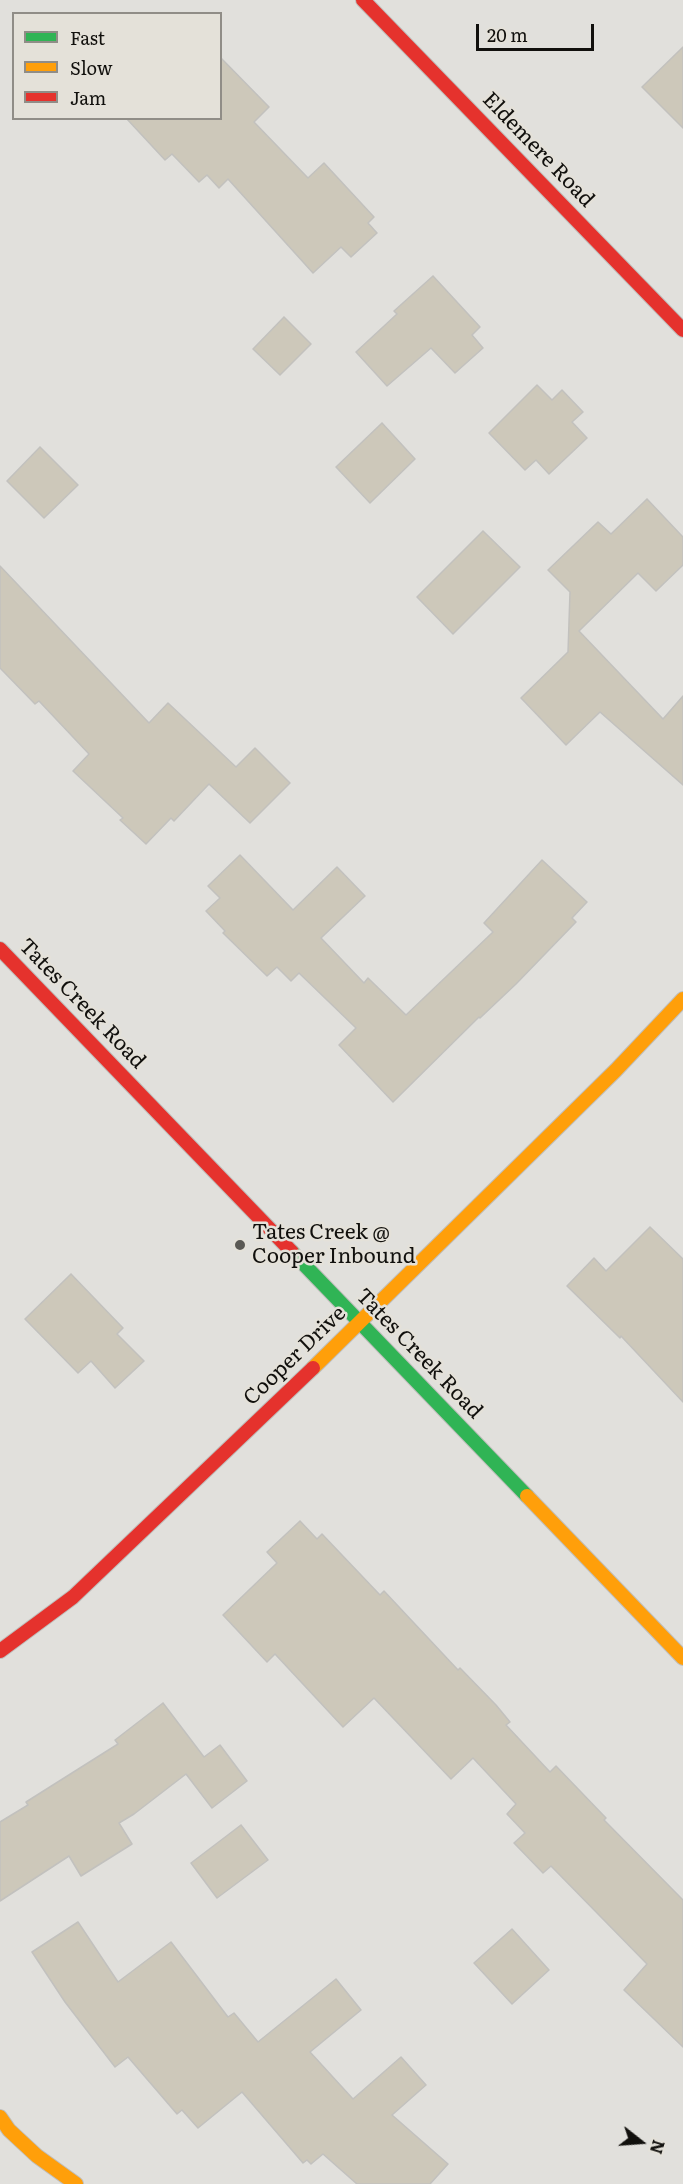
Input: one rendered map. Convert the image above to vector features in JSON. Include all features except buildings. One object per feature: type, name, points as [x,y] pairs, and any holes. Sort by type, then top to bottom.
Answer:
[{"type":"main road","name":"Eldemere Road","points":[[363,0],[683,330]]},
{"type":"main road","name":"Tates Creek Road","points":[[0,949],[683,1658]]},
{"type":"main road","name":"Cooper Drive","points":[[0,1651],[73,1597],[360,1323],[616,1070],[683,999]]},
{"type":"main road","points":[[0,2117],[9,2130],[37,2156],[76,2184]]},
{"type":"traffic: fast","points":[[292,1252],[527,1496]]},
{"type":"traffic: slow","points":[[313,1368],[616,1070],[683,999]]},
{"type":"traffic: slow","points":[[527,1496],[683,1658]]},
{"type":"traffic: slow","points":[[0,2117],[9,2130],[37,2156],[76,2184]]},
{"type":"traffic: jam","points":[[363,0],[683,330]]},
{"type":"traffic: jam","points":[[0,949],[292,1252]]},
{"type":"traffic: jam","points":[[0,1651],[73,1597],[313,1368]]},
{"type":"place","name":"Tates Creek @ Cooper Inbound","points":[[240,1245]]}]
